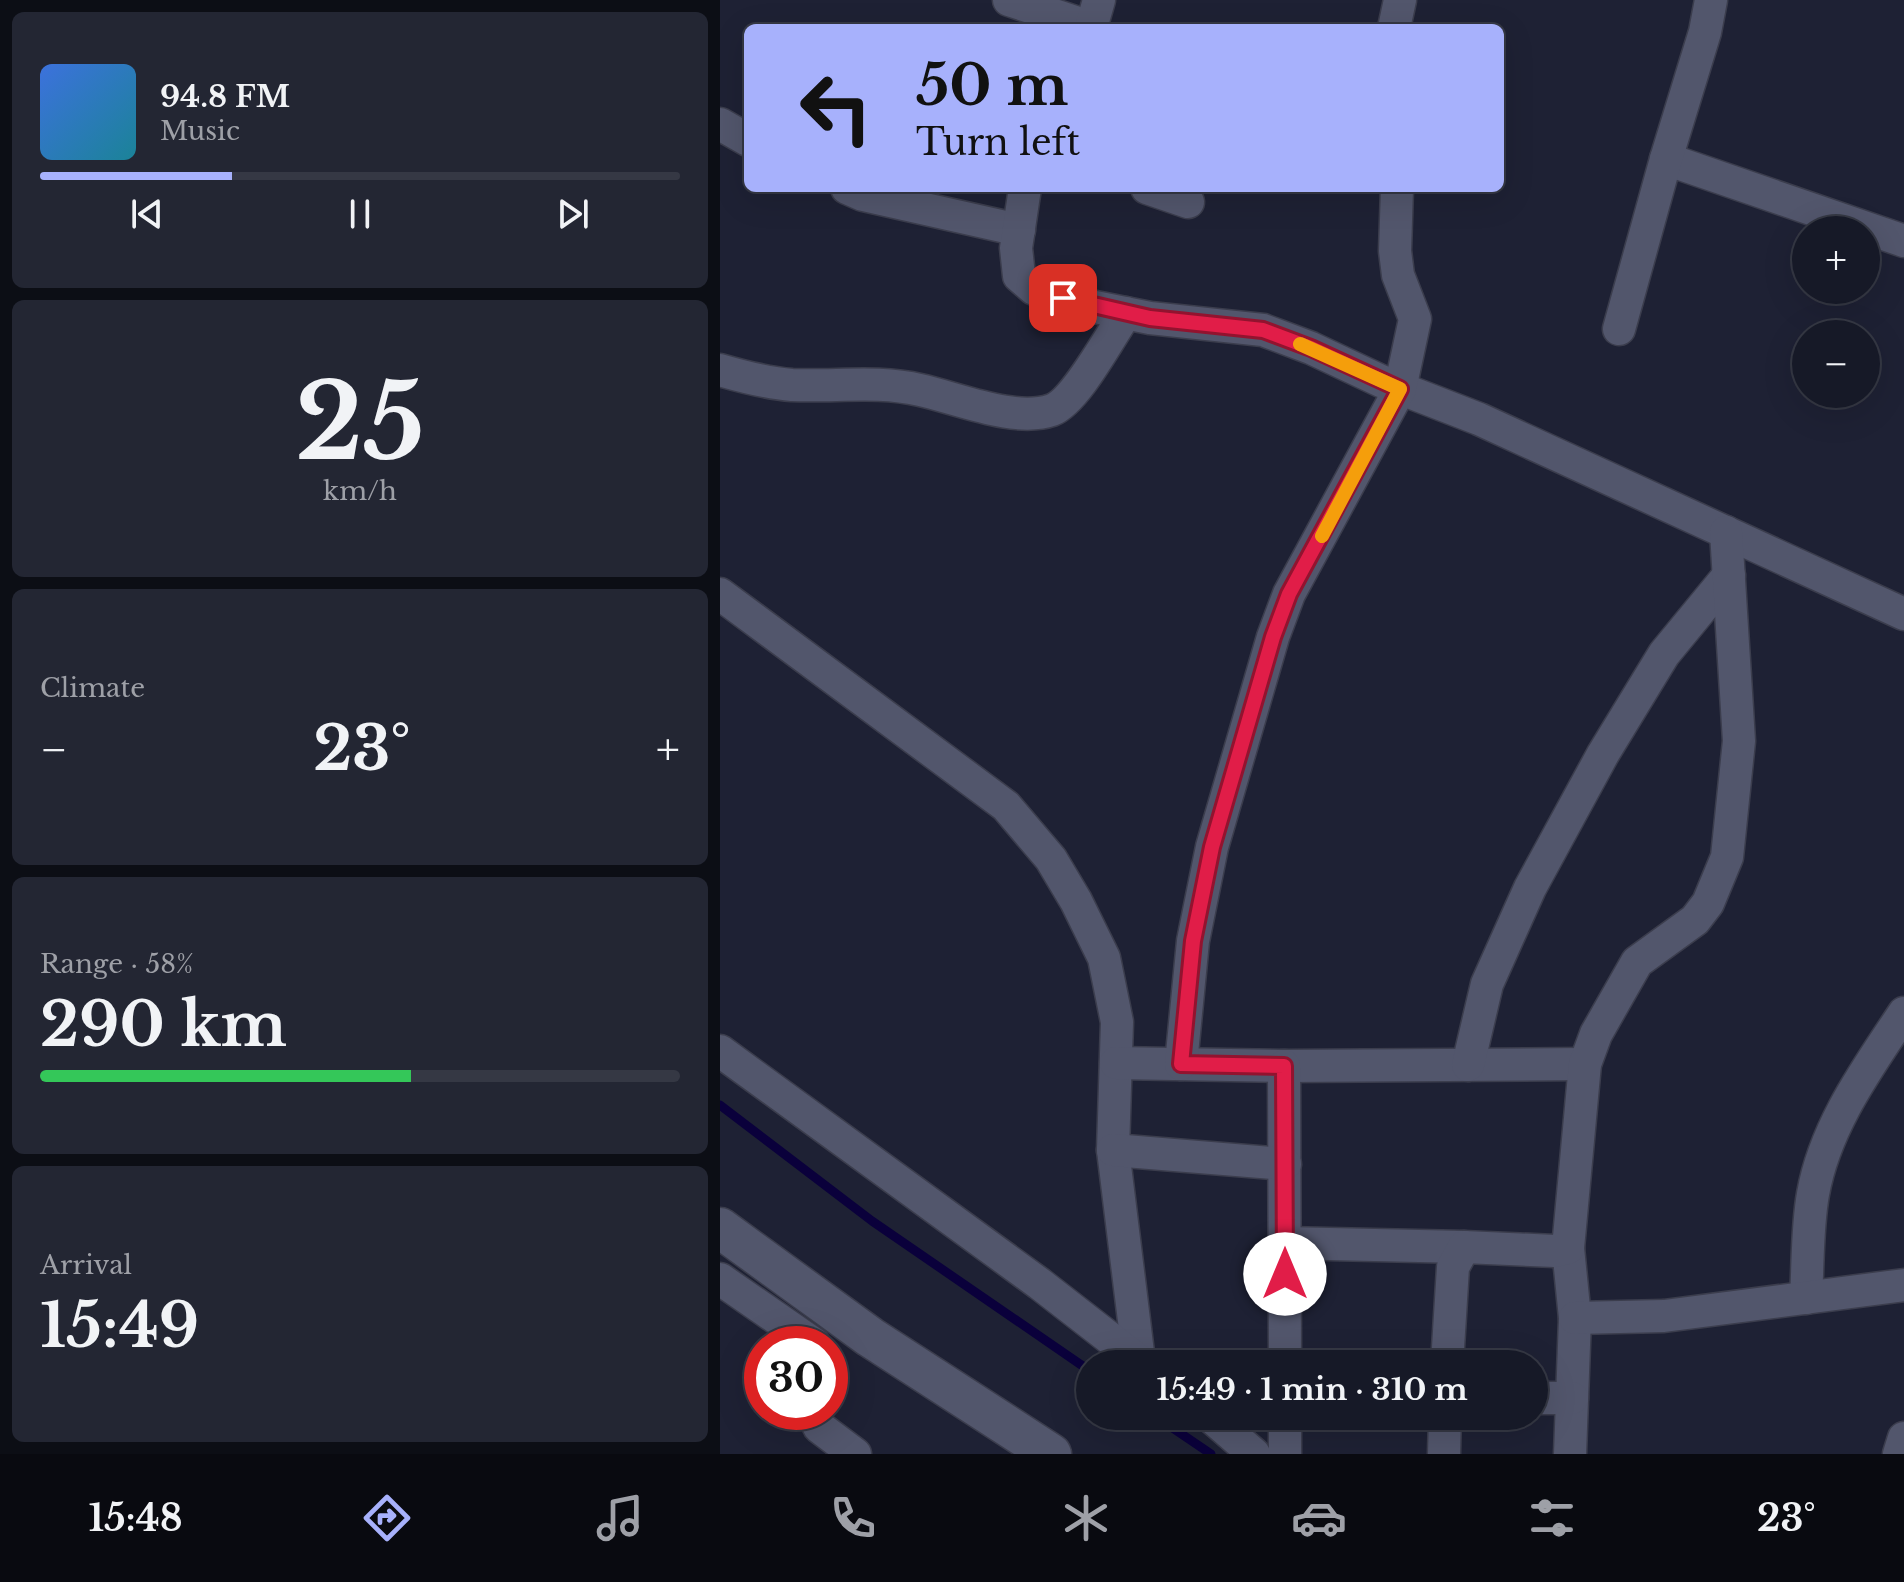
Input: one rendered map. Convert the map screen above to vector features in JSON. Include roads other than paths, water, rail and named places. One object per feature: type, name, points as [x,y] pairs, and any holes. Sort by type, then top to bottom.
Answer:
[{"type":"street","points":[[1009,0],[1080,24]]},
{"type":"street","points":[[1093,24],[1099,0]]},
{"type":"street","points":[[1395,24],[1400,0]]},
{"type":"street","points":[[1619,329],[1705,32],[1711,0]]},
{"type":"street","points":[[720,124],[744,138]]},
{"type":"street","points":[[1666,159],[1904,241]]},
{"type":"street","points":[[856,192],[1019,230]]},
{"type":"street","points":[[1024,192],[1016,248],[1019,276],[1034,289],[1126,313],[1263,330],[1479,419],[1904,614]]},
{"type":"street","points":[[1159,192],[1188,202]]},
{"type":"street","points":[[1181,1064],[1193,941],[1212,847],[1273,637],[1289,594],[1400,389],[1415,319],[1398,275],[1395,251],[1397,192]]},
{"type":"street","points":[[720,370],[754,380],[790,384],[870,384],[917,389],[997,410],[1034,413],[1054,410],[1069,397],[1126,313]]},
{"type":"street","points":[[1570,1454],[1575,1318],[1568,1248],[1585,1064],[1596,1034],[1637,962],[1695,920],[1708,903],[1727,857],[1739,741],[1726,532]]},
{"type":"street","points":[[1468,1065],[1487,984],[1530,888],[1603,754],[1664,654],[1729,575]]},
{"type":"street","points":[[720,594],[1006,806],[1051,859],[1104,958],[1117,1022],[1113,1150],[1139,1350]]},
{"type":"street","points":[[1806,1298],[1813,1193],[1834,1128],[1865,1071],[1904,1013]]},
{"type":"street","points":[[720,1051],[1125,1350]]},
{"type":"street","points":[[1116,1063],[1284,1066],[1585,1064]]},
{"type":"street","points":[[1284,1066],[1285,1350]]},
{"type":"street","points":[[1113,1150],[1285,1164]]},
{"type":"street","points":[[720,1228],[831,1326]]},
{"type":"street","points":[[1285,1243],[1555,1251],[1568,1248]]},
{"type":"street","points":[[1448,1350],[1453,1267],[1464,1247]]},
{"type":"street","points":[[720,1279],[788,1326]]},
{"type":"street","points":[[1575,1318],[1664,1316],[1904,1285]]},
{"type":"street","points":[[848,1337],[1051,1454]]},
{"type":"street","points":[[1548,1398],[1572,1398]]},
{"type":"street","points":[[823,1430],[855,1454]]},
{"type":"street","points":[[1226,1430],[1254,1454]]},
{"type":"street","points":[[1285,1430],[1285,1454]]},
{"type":"street","points":[[1444,1454],[1445,1430]]},
{"type":"street","points":[[1899,1454],[1904,1438]]},
{"type":"waterway","points":[[720,1105],[872,1221],[1076,1361]]},
{"type":"waterway","points":[[1176,1430],[1211,1454]]}]
